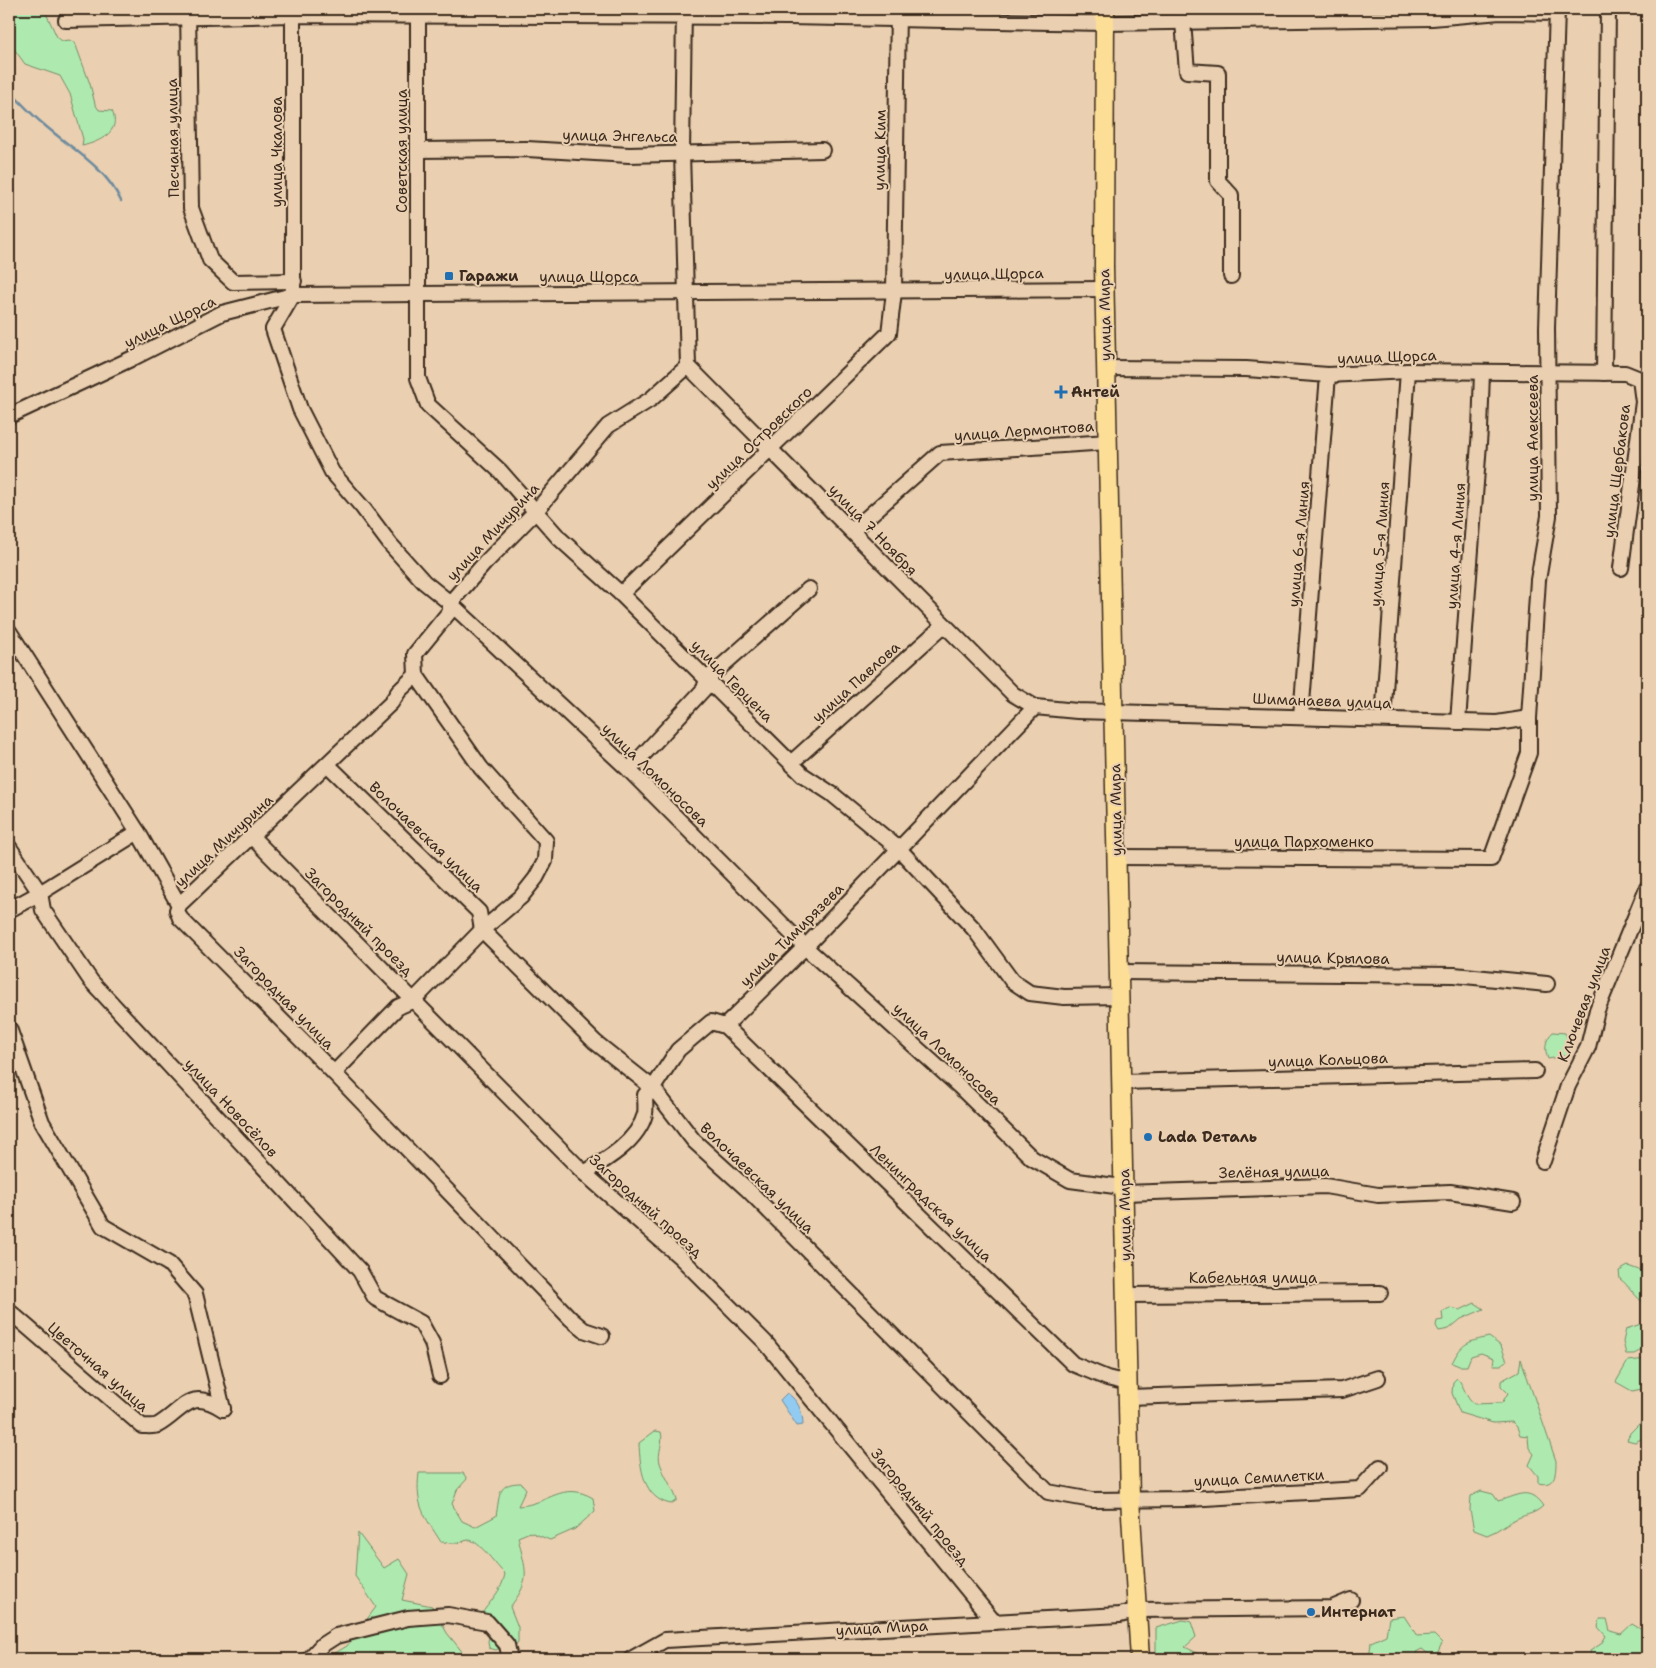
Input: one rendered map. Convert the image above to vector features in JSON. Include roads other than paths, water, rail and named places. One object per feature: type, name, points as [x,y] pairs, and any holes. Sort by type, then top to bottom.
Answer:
[{"type":"main road","name":"улица Мира","points":[[1105,16],[1106,368],[1130,1499],[1140,1659]]},
{"type":"street","points":[[1604,373],[1608,9]]},
{"type":"street","points":[[66,20],[188,12],[684,12],[1105,16],[1183,22],[1254,15],[1432,18],[1500,12],[1557,11]]},
{"type":"street","name":"улица Алексеева","points":[[1491,859],[1529,753],[1529,718],[1538,580],[1549,516],[1548,322],[1557,11]]},
{"type":"street","name":"Песчаная улица","points":[[188,12],[190,208],[210,260],[234,282],[294,288]]},
{"type":"street","name":"улица Чкалова","points":[[293,12],[294,288]]},
{"type":"street","name":"Советская улица","points":[[418,12],[418,294]]},
{"type":"street","points":[[684,12],[682,153],[688,366]]},
{"type":"street","name":"улица Ким","points":[[894,292],[898,14]]},
{"type":"street","points":[[1183,22],[1187,71],[1218,73],[1218,181],[1231,195],[1231,276]]},
{"type":"street","name":"улица Энгельса","points":[[418,150],[528,149],[629,155],[822,150]]},
{"type":"street","name":"улица Щорса","points":[[9,416],[133,358],[222,313],[294,288],[418,294],[1105,289]]},
{"type":"street","name":"улица Ломоносова","points":[[294,288],[273,329],[300,409],[332,472],[412,570],[629,770],[805,947],[960,1087],[1032,1158],[1070,1180],[1116,1186],[1124,1193]]},
{"type":"street","name":"улица Островского","points":[[622,594],[889,333],[894,292]]},
{"type":"street","name":"улица Герцена","points":[[418,294],[418,378],[428,405],[500,472],[559,538],[622,594],[803,775],[832,794],[899,849],[974,929],[1012,981],[1030,993],[1064,997],[1120,996]]},
{"type":"street","name":"улица Мичурина","points":[[179,904],[328,765],[335,755],[391,703],[416,675],[415,654],[450,610],[450,603],[484,564],[536,511],[608,426],[651,399],[688,366]]},
{"type":"street","name":"улица 7 Ноября","points":[[688,366],[1013,694],[1034,707],[1114,712]]},
{"type":"street","name":"улица Щорса","points":[[1106,368],[1246,369],[1328,375],[1408,371],[1549,374]]},
{"type":"street","name":"улица 5-я Линия","points":[[1383,719],[1408,371]]},
{"type":"street","name":"улица 4-я Линия","points":[[1458,722],[1480,440],[1482,372]]},
{"type":"street","name":"улица Щербакова","points":[[1549,374],[1625,373],[1640,379],[1642,402],[1621,568]]},
{"type":"street","name":"улица 6-я Линия","points":[[1301,716],[1328,375]]},
{"type":"street","name":"улица Лермонтова","points":[[852,531],[940,454],[1108,442]]},
{"type":"street","points":[[629,770],[704,689],[707,679],[809,589]]},
{"type":"street","name":"улица Павлова","points":[[791,763],[944,625]]},
{"type":"street","name":"Загородная улица","points":[[9,631],[138,832],[179,904],[177,910],[180,918],[334,1073],[571,1319],[584,1330],[602,1336]]},
{"type":"street","points":[[334,1073],[398,1007],[414,1000],[482,930],[521,897],[536,878],[545,861],[546,841],[481,768],[416,675]]},
{"type":"street","name":"улица Тимирязева","points":[[725,1026],[805,947],[1034,707]]},
{"type":"street","name":"Шиманаева улица","points":[[1114,712],[1497,723],[1529,718]]},
{"type":"street","name":"Волочаевская улица","points":[[328,765],[479,912],[482,930],[595,1042],[653,1088],[694,1141],[747,1189],[1048,1492],[1092,1500],[1130,1499]]},
{"type":"street","points":[[9,910],[138,832]]},
{"type":"street","name":"Загородный проезд","points":[[252,837],[584,1173],[680,1258],[765,1342],[994,1622]]},
{"type":"street","name":"улица Новосёлов","points":[[9,847],[40,893],[44,910],[91,981],[360,1271],[375,1298],[421,1323],[432,1343],[440,1376]]},
{"type":"street","name":"улица Пархоменко","points":[[1117,857],[1491,859]]},
{"type":"street","name":"Ключевая улица","points":[[1544,1161],[1568,1086],[1588,1047],[1597,1010],[1647,888]]},
{"type":"street","name":"улица Крылова","points":[[1119,972],[1454,975],[1547,984]]},
{"type":"street","points":[[584,1173],[606,1160],[632,1137],[645,1114],[645,1094],[653,1088],[678,1050],[711,1022],[725,1026]]},
{"type":"street","name":"Ленинградская улица","points":[[725,1026],[1073,1364],[1107,1378],[1128,1390],[1342,1390],[1378,1378]]},
{"type":"street","name":"Цветочная улица","points":[[9,1028],[42,1122],[103,1226],[169,1264],[194,1294],[223,1409],[209,1400],[186,1402],[156,1426],[142,1426],[9,1311]]},
{"type":"street","name":"улица Кольцова","points":[[1122,1082],[1535,1071]]},
{"type":"street","name":"Зелёная улица","points":[[1124,1193],[1324,1186],[1378,1195],[1450,1192],[1513,1202]]},
{"type":"street","name":"Кабельная улица","points":[[1126,1295],[1380,1293]]},
{"type":"street","name":"улица Семилетки","points":[[1130,1499],[1188,1499],[1360,1489],[1380,1467]]},
{"type":"street","points":[[1138,1610],[1332,1608],[1351,1600]]},
{"type":"street","name":"улица Мира","points":[[632,1659],[665,1640],[1120,1615],[1138,1610]]},
{"type":"street","points":[[310,1659],[322,1645],[336,1636],[408,1618],[448,1615],[487,1622],[507,1645],[510,1659]]},
{"type":"water","points":[[787,1393],[799,1407],[803,1425],[797,1426],[780,1400]]},
{"type":"waterway","points":[[9,91],[38,119],[86,158],[106,178],[121,201]]},
{"type":"place","name":"Гаражи","points":[[449,276]]},
{"type":"place","name":"Антей","points":[[1061,392]]},
{"type":"place","name":"Lada Dеталь","points":[[1148,1137]]},
{"type":"place","name":"Интернат","points":[[1311,1612]]}]
